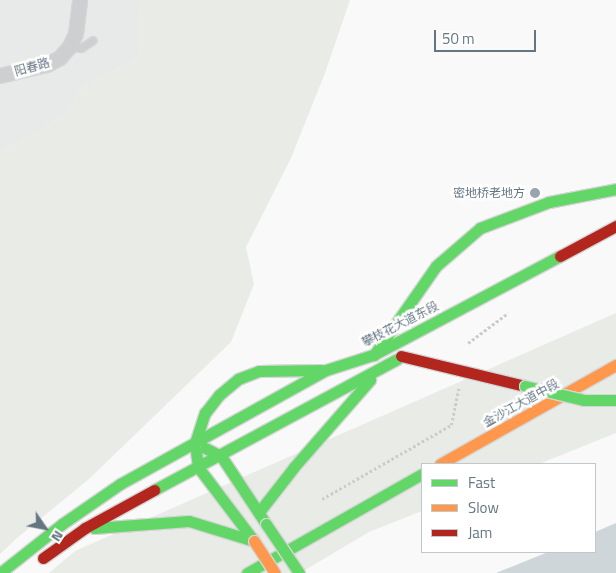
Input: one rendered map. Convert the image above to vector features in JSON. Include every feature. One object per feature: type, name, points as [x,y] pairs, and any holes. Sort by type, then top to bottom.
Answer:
[{"type":"main road","points":[[373,355],[436,266],[480,228],[549,202],[616,188]]},
{"type":"main road","name":"攀枝花大道东段","points":[[0,573],[62,524],[113,489],[326,370],[373,355],[548,264],[616,226]]},
{"type":"main road","points":[[513,294],[616,238]]},
{"type":"main road","points":[[37,562],[85,528],[418,347]]},
{"type":"main road","points":[[401,356],[584,400],[616,400]]},
{"type":"main road","name":"金沙江大道中段","points":[[442,463],[616,365]]},
{"type":"main road","points":[[258,512],[294,467],[382,367]]},
{"type":"main road","points":[[275,573],[254,540],[198,467],[195,443],[206,413],[219,395],[238,379],[259,372],[326,370]]},
{"type":"main road","points":[[195,443],[220,456],[299,573]]},
{"type":"main road","points":[[247,573],[421,475]]},
{"type":"main road","points":[[85,528],[189,521],[254,540]]},
{"type":"street","points":[[70,48],[76,34],[80,0]]},
{"type":"street","name":"阳春路","points":[[0,76],[47,65],[60,58],[70,48]]},
{"type":"lane","points":[[70,48],[81,48],[94,40]]},
{"type":"path","points":[[468,343],[508,313]]},
{"type":"path","points":[[322,499],[451,425],[460,381]]},
{"type":"shaded area","points":[[0,0],[72,0],[68,32],[63,44],[44,59],[0,69]]},
{"type":"shaded area","points":[[86,0],[137,0],[140,2],[139,57],[82,88],[71,109],[43,129],[5,149],[0,149],[0,83],[47,71],[66,62],[80,37]]},
{"type":"shaded area","points":[[137,0],[350,0],[325,73],[291,158],[246,247],[254,284],[231,342],[89,479],[0,554],[0,149],[5,149],[43,129],[71,109],[82,88],[139,57],[140,2]]},
{"type":"shaded area","points":[[616,313],[616,433],[541,463],[421,463],[421,511],[369,532],[300,573],[49,573],[75,551]]},
{"type":"shaded area","points":[[616,523],[616,573],[496,573],[546,553],[596,553],[596,532]]},
{"type":"traffic: fast","points":[[374,355],[436,266],[480,228],[549,202],[616,189]]},
{"type":"traffic: fast","points":[[0,573],[62,524],[120,484],[326,370],[373,355],[560,256]]},
{"type":"traffic: fast","points":[[154,490],[397,359]]},
{"type":"traffic: fast","points":[[195,443],[205,413],[219,395],[238,379],[259,371],[321,370]]},
{"type":"traffic: fast","points":[[259,512],[294,467],[370,380]]},
{"type":"traffic: fast","points":[[525,386],[584,400],[616,400]]},
{"type":"traffic: fast","points":[[205,448],[221,456],[266,524]]},
{"type":"traffic: fast","points":[[196,451],[198,467],[254,541]]},
{"type":"traffic: fast","points":[[247,573],[421,475]]},
{"type":"traffic: fast","points":[[94,528],[189,521],[254,541]]},
{"type":"traffic: fast","points":[[266,524],[299,573]]},
{"type":"traffic: slow","points":[[442,463],[616,365]]},
{"type":"traffic: slow","points":[[254,541],[275,573]]},
{"type":"traffic: jam","points":[[560,256],[616,226]]},
{"type":"traffic: jam","points":[[401,356],[525,386]]},
{"type":"traffic: jam","points":[[43,558],[85,528],[154,490]]},
{"type":"place","name":"密地桥老地方","points":[[535,193]]}]
